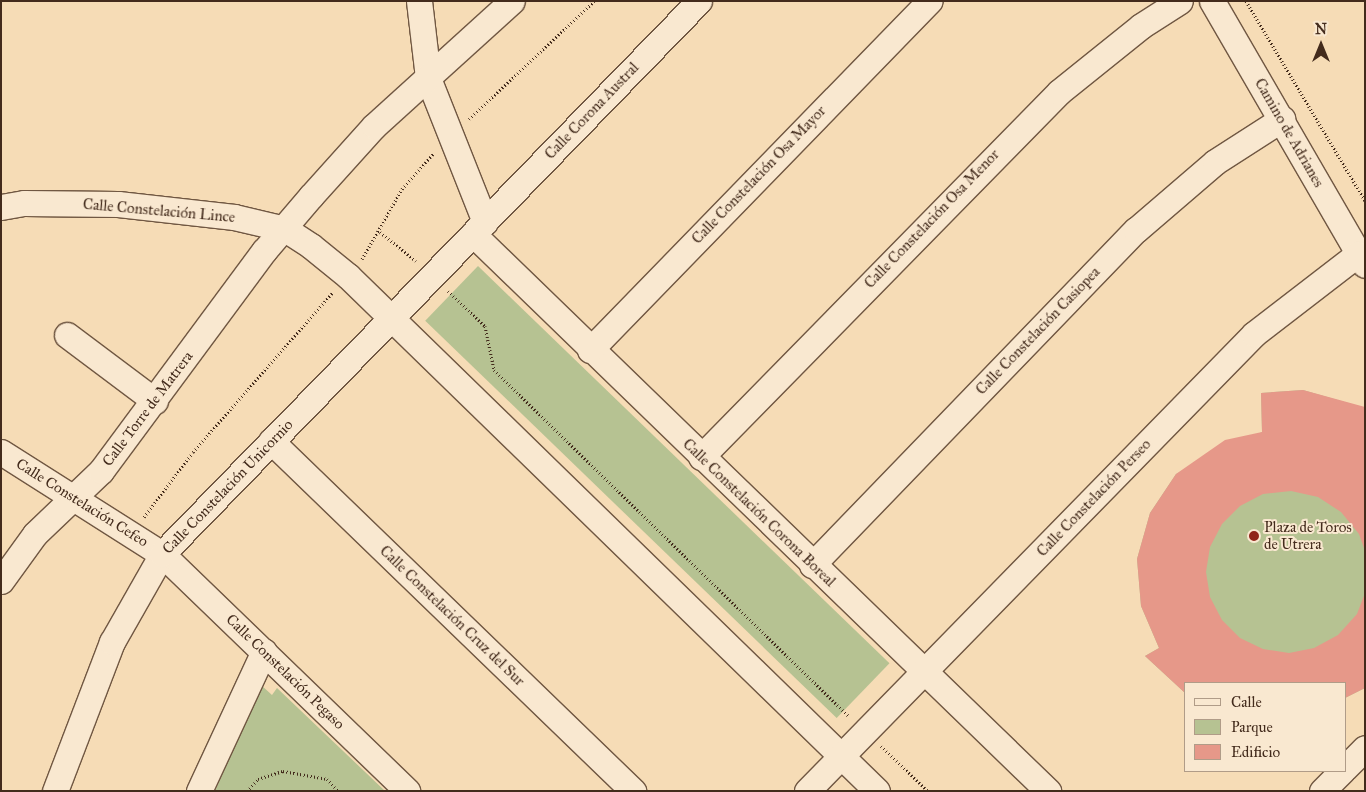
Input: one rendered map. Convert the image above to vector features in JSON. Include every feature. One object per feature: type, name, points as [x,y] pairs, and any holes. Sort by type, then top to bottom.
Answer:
[{"type":"street","points":[[419,1],[428,78],[479,228]]},
{"type":"street","points":[[428,78],[512,1]]},
{"type":"street","name":"Calle Corona Austral","points":[[390,318],[699,1]]},
{"type":"street","name":"Calle Constelación Osa Mayor","points":[[590,350],[929,1]]},
{"type":"street","name":"Calle Constelación Osa Menor","points":[[701,457],[1058,92],[1141,26],[1180,1]]},
{"type":"street","name":"Camino de Adrianes","points":[[1212,1],[1282,119],[1361,259]]},
{"type":"street","name":"Calle Torre de Matrera","points":[[1,581],[34,534],[77,497],[155,401],[264,251],[374,126],[428,78]]},
{"type":"street","name":"Calle Constelación Casiopea","points":[[812,565],[1136,230],[1215,162],[1282,119]]},
{"type":"street","name":"Calle Constelación Lince","points":[[1,207],[24,203],[118,204],[234,217],[285,229]]},
{"type":"street","name":"Calle Constelación Corona Boreal","points":[[479,228],[590,350],[922,673],[1048,791]]},
{"type":"street","points":[[285,229],[348,276],[877,791]]},
{"type":"street","name":"Calle Constelación Perseo","points":[[807,791],[1254,334],[1301,294],[1361,259]]},
{"type":"street","name":"Calle Constelación Unicornio","points":[[55,791],[112,642],[162,554],[390,318]]},
{"type":"street","points":[[67,335],[155,401]]},
{"type":"street","name":"Calle Constelación Cruz del Sur","points":[[271,441],[633,791]]},
{"type":"street","name":"Calle Constelación Cefeo","points":[[1,452],[77,497],[162,554]]},
{"type":"street","name":"Calle Constelación Pegaso","points":[[162,554],[407,791]]},
{"type":"street","points":[[199,791],[264,651]]},
{"type":"street","points":[[1346,767],[1365,748]]},
{"type":"street","points":[[1322,791],[1341,772]]},
{"type":"path","points":[[463,125],[594,1]]},
{"type":"path","points":[[1246,1],[1365,201]]},
{"type":"path","points":[[358,265],[380,232],[402,189],[437,149]]},
{"type":"path","points":[[380,232],[422,266]]},
{"type":"path","points":[[132,534],[193,452],[338,286]]},
{"type":"path","points":[[443,287],[485,326],[494,370],[856,722]]},
{"type":"path","points":[[873,739],[928,791]]},
{"type":"path","points":[[247,791],[258,779],[283,771],[327,779],[338,791]]},
{"type":"green space","points":[[478,266],[889,663],[837,718],[425,321]]},
{"type":"green space","name":"Plaza de Toros de Utrera","points":[[1303,390],[1365,408],[1365,688],[1346,698],[1346,682],[1184,682],[1184,692],[1145,656],[1159,648],[1141,606],[1137,559],[1150,513],[1176,474],[1262,432],[1261,393]]},
{"type":"green space","points":[[261,685],[272,695],[277,688],[385,791],[215,791]]},
{"type":"building","name":"Plaza de Toros de Utrera","points":[[1303,390],[1365,407],[1365,551],[1359,534],[1341,512],[1318,497],[1291,491],[1263,494],[1240,506],[1222,524],[1210,547],[1206,572],[1210,597],[1222,620],[1240,638],[1263,649],[1289,653],[1314,648],[1338,635],[1357,614],[1365,593],[1365,688],[1346,698],[1346,682],[1184,682],[1184,692],[1145,656],[1159,648],[1141,606],[1137,559],[1150,513],[1176,474],[1225,440],[1262,432],[1261,393]]},
{"type":"place","name":"Plaza de Toros de Utrera","points":[[1254,536]]}]
